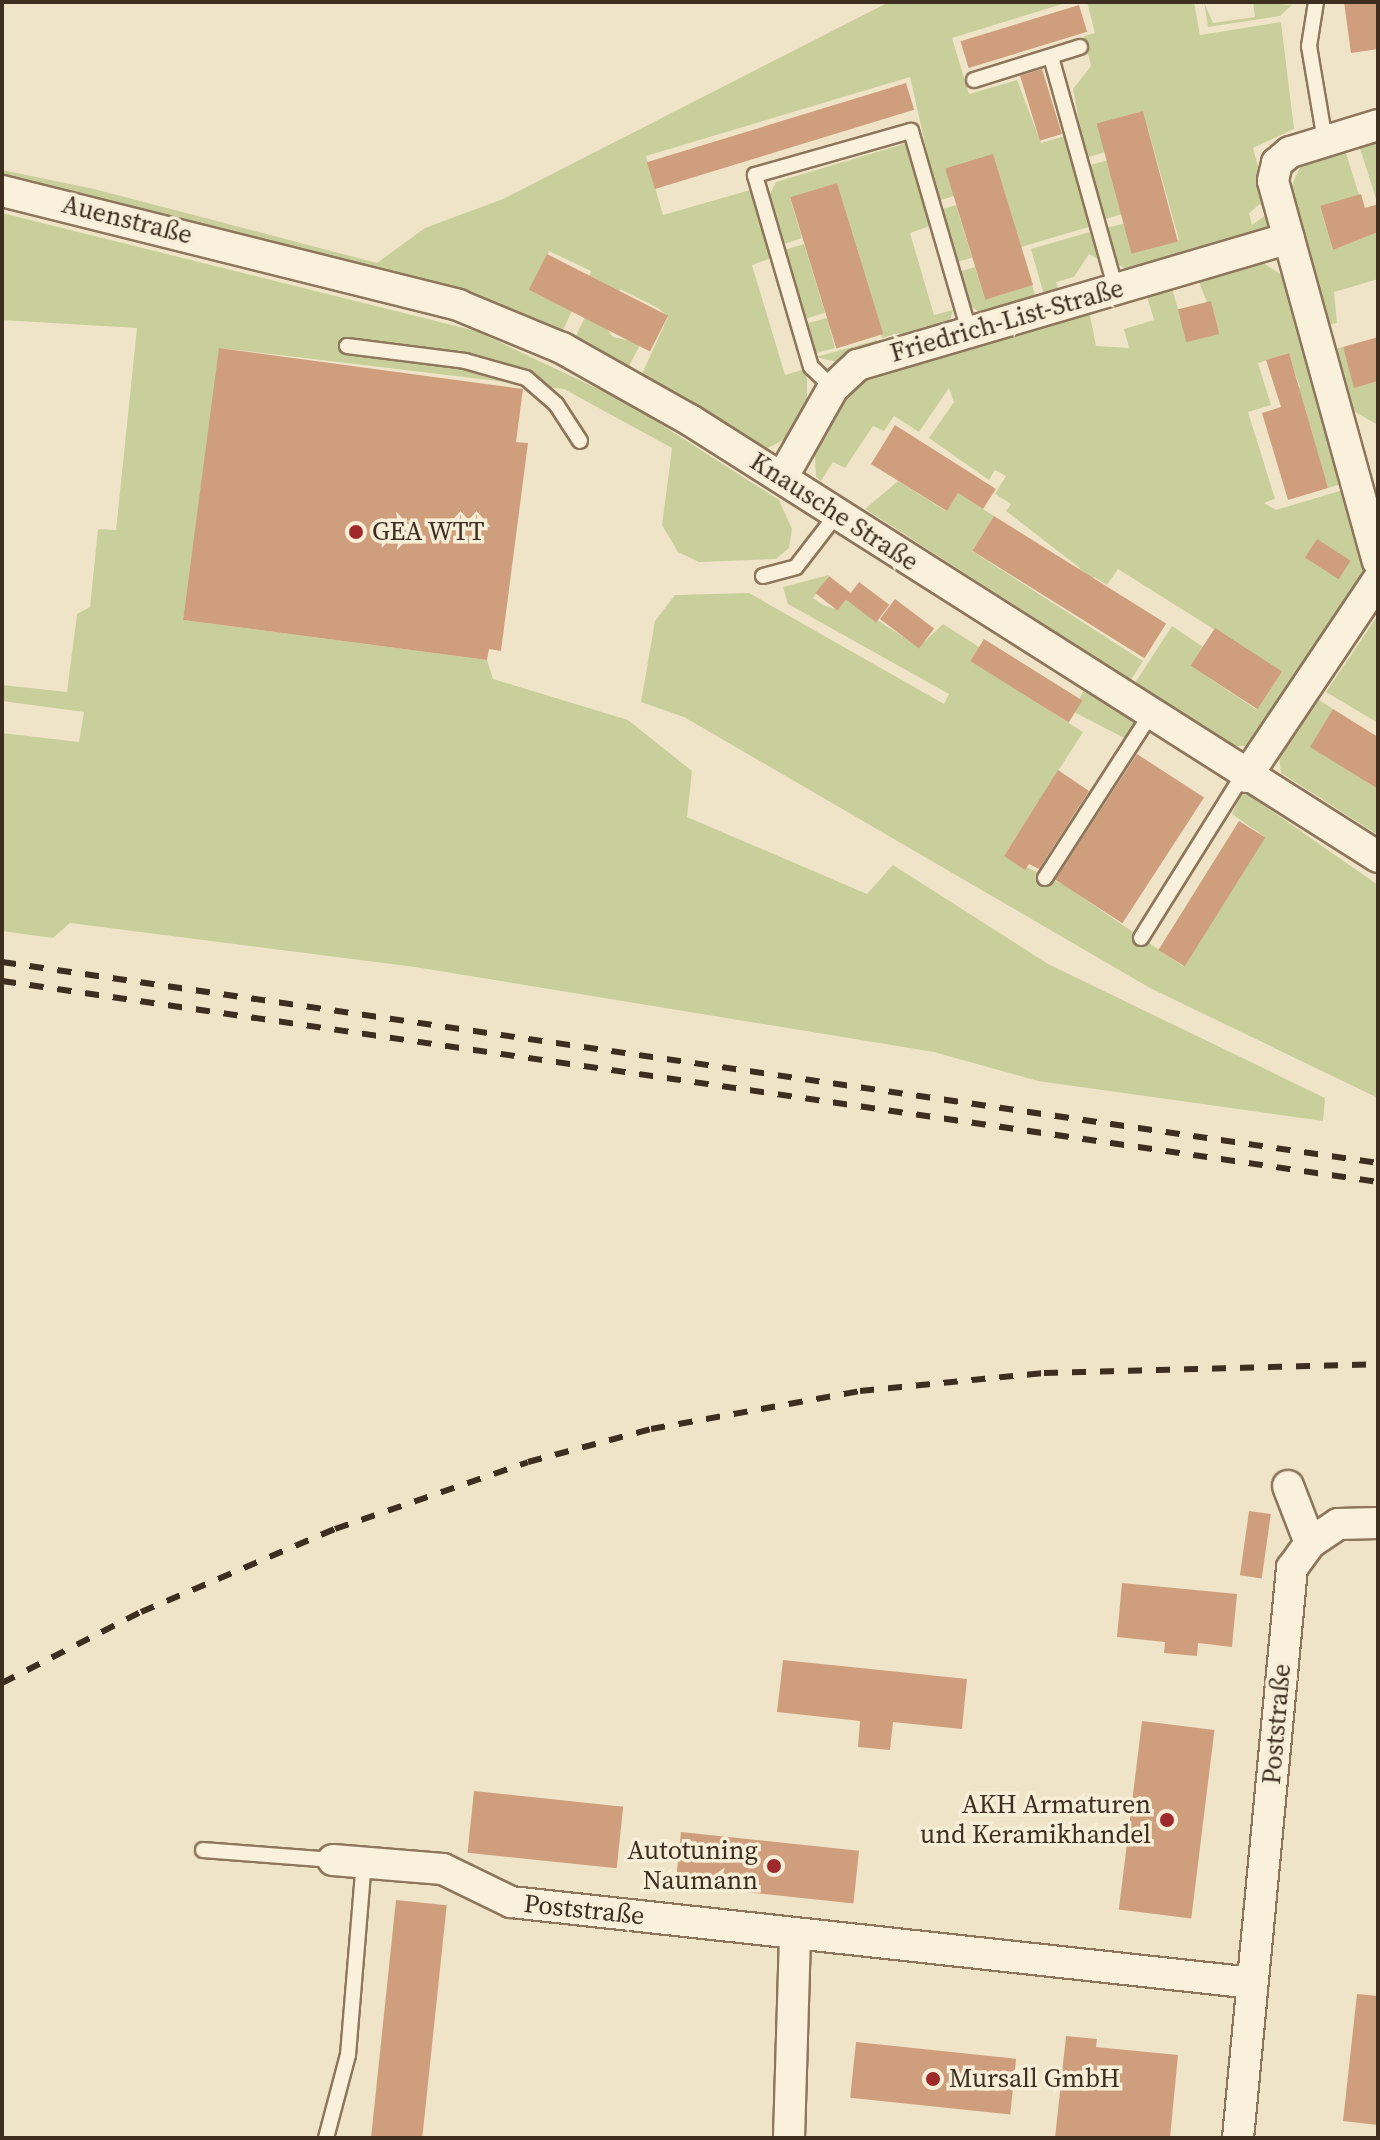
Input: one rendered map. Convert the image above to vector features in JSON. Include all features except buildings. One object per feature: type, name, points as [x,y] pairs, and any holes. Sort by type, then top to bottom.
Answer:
[{"type":"street","points":[[1378,125],[1325,141],[1277,163],[1273,181],[1378,561]]},
{"type":"street","name":"Auenstraße","points":[[2,191],[251,252]]},
{"type":"street","name":"Friedrich-List-Straße","points":[[782,478],[833,388],[858,365],[1289,238]]},
{"type":"street","name":"Knausche Straße","points":[[251,252],[458,305],[532,333],[628,382],[1245,776],[1378,857]]},
{"type":"street","points":[[1245,776],[1378,580]]},
{"type":"street","points":[[1288,1486],[1310,1543],[1338,1524],[1378,1523]]},
{"type":"street","name":"Poststraße","points":[[1238,2138],[1292,1568],[1310,1543]]},
{"type":"street","name":"Poststraße","points":[[333,1860],[443,1869],[511,1902],[1253,1983]]},
{"type":"street","points":[[789,2138],[795,1933]]},
{"type":"lane","points":[[1316,2],[1310,49],[1325,141]]},
{"type":"lane","points":[[974,80],[1080,47]]},
{"type":"lane","points":[[1051,57],[1116,290]]},
{"type":"lane","points":[[833,388],[811,367],[755,175],[911,131],[969,331]]},
{"type":"lane","points":[[347,346],[465,361],[526,378],[556,404],[580,441]]},
{"type":"lane","points":[[763,576],[796,567],[837,514]]},
{"type":"lane","points":[[1045,878],[1150,715]]},
{"type":"lane","points":[[1141,938],[1245,776]]},
{"type":"lane","points":[[203,1850],[333,1860]]},
{"type":"lane","points":[[326,2138],[348,2055],[364,1861]]},
{"type":"green space","points":[[889,2],[1069,2],[952,38],[969,94],[1017,80],[1041,143],[1068,135],[1092,226],[1021,247],[993,155],[946,169],[954,196],[938,201],[910,77],[646,156],[663,215],[750,190],[771,258],[752,265],[785,375],[805,369],[807,379],[807,409],[789,437],[766,449],[642,374],[668,317],[658,308],[620,289],[603,323],[613,337],[641,343],[629,366],[575,338],[599,288],[587,282],[591,271],[549,251],[530,290],[572,311],[562,332],[288,247],[2,177],[2,170],[94,189],[377,263],[425,228],[503,199]]},
{"type":"green space","points":[[1087,2],[1194,2],[1200,35],[1281,22],[1294,129],[1253,148],[1272,217],[1263,233],[1130,271],[1117,264],[1106,228],[1126,223],[1135,253],[1179,240],[1143,111],[1098,124],[1105,152],[1086,158],[1073,89],[1091,66],[1084,36],[1095,33]],"holes":[[[1260,204],[1267,214],[1252,225],[1249,213]]]},
{"type":"green space","points":[[1204,2],[1213,23],[1255,17],[1253,2],[1292,5],[1280,16],[1208,27]]},
{"type":"green space","points":[[1378,139],[1378,205],[1359,145]]},
{"type":"green space","points":[[907,143],[930,226],[910,233],[934,315],[953,310],[948,328],[901,342],[899,333],[882,338],[837,183],[790,198],[802,238],[781,245],[768,198],[776,182]]},
{"type":"green space","points":[[1345,150],[1359,195],[1320,207],[1333,250],[1378,232],[1378,279],[1334,292],[1337,323],[1326,325],[1289,192],[1301,165]]},
{"type":"green space","points":[[1108,160],[1123,214],[1102,220],[1087,166]]},
{"type":"green space","points":[[956,205],[972,258],[956,263],[940,210]]},
{"type":"green space","points":[[2,213],[476,331],[626,402],[779,500],[792,529],[789,548],[776,559],[699,562],[678,552],[662,525],[672,448],[564,389],[220,348],[183,620],[487,660],[493,679],[628,720],[692,771],[687,817],[867,894],[893,865],[1048,964],[1325,1098],[1323,1121],[1038,1081],[934,1052],[415,967],[70,923],[53,938],[2,931],[2,733],[79,742],[84,712],[2,701],[2,685],[67,692],[77,614],[90,607],[98,529],[116,530],[137,328],[2,320]]},
{"type":"green space","points":[[1093,231],[1101,261],[1089,254],[1074,277],[1056,282],[1060,294],[1045,299],[1031,249]]},
{"type":"green space","points":[[804,244],[825,313],[804,319],[783,250]]},
{"type":"green space","points":[[1259,260],[1286,278],[1341,484],[1328,488],[1292,390],[1300,387],[1288,353],[1258,363],[1271,405],[1248,412],[1275,499],[1264,503],[1276,510],[1343,490],[1368,579],[1253,746],[1235,746],[1135,683],[1172,626],[1203,647],[1191,666],[1257,710],[1282,672],[1118,569],[1107,585],[1094,577],[1085,590],[1072,582],[1080,568],[1006,511],[1011,504],[995,494],[1006,476],[995,470],[989,480],[929,438],[954,402],[949,388],[919,432],[894,416],[884,431],[873,426],[845,468],[833,462],[821,481],[816,477],[814,442],[849,380],[1089,310],[1096,346],[1129,348],[1124,329],[1154,320],[1146,293],[1171,285],[1178,309],[1219,333],[1197,277]]},
{"type":"green space","points":[[975,267],[985,299],[1032,285],[1037,302],[980,313],[966,302],[958,272]]},
{"type":"green space","points":[[827,318],[835,348],[813,354],[805,324]]},
{"type":"green space","points":[[877,340],[880,348],[837,362],[816,357]]},
{"type":"green space","points":[[1343,347],[1355,387],[1378,381],[1378,425],[1350,409],[1332,350]]},
{"type":"green space","points":[[898,481],[946,511],[958,493],[994,516],[972,551],[1143,661],[1131,680],[865,509]]},
{"type":"green space","points":[[829,575],[813,598],[823,605],[838,610],[846,600],[919,647],[943,624],[979,647],[971,661],[1083,732],[1004,856],[1064,885],[1183,966],[1265,837],[1232,814],[1243,791],[1378,885],[1378,1098],[1150,988],[684,717],[641,702],[655,621],[675,595],[749,593],[944,704],[949,694],[788,604],[783,587]]},
{"type":"green space","points":[[1378,615],[1378,723],[1326,692]]},
{"type":"green space","points":[[1083,691],[1138,722],[1126,739],[1074,712]]},
{"type":"green space","points":[[1319,700],[1333,709],[1311,747],[1378,789],[1378,835],[1281,773],[1279,757]]},
{"type":"railway","points":[[2,962],[1378,1163]]},
{"type":"railway","points":[[2,981],[1378,1182]]},
{"type":"railway","points":[[2,1683],[141,1612],[335,1529],[528,1462],[651,1429],[860,1391],[1044,1373],[1378,1364]]},
{"type":"place","name":"GEA WTT","points":[[356,532]]},
{"type":"place","name":"AKH Armaturen und Keramikhandel","points":[[1167,1820]]},
{"type":"place","name":"Autotuning Naumann","points":[[774,1866]]},
{"type":"place","name":"Mursall GmbH","points":[[933,2079]]}]
